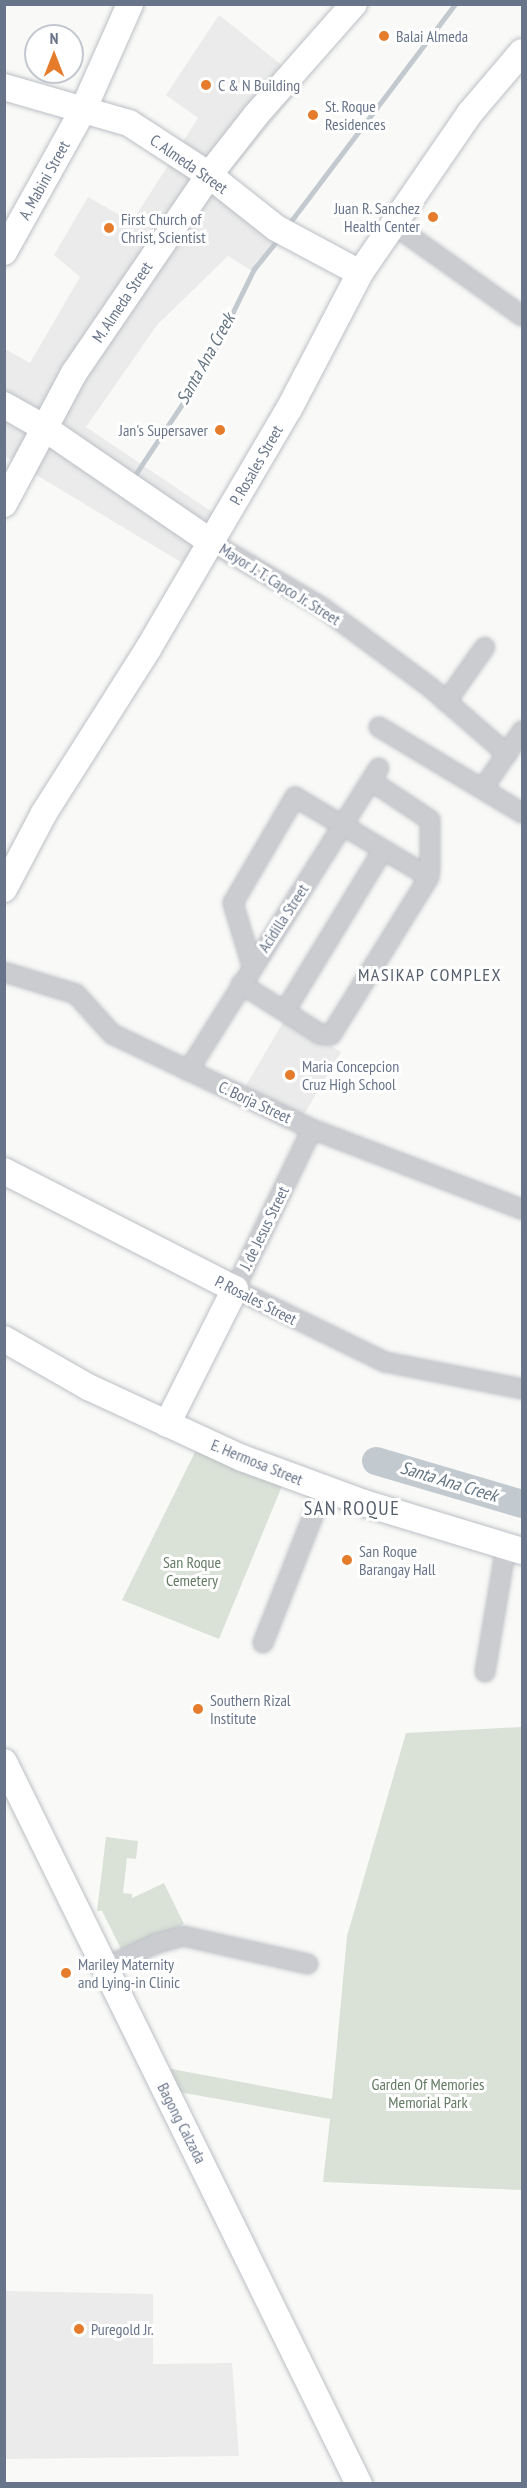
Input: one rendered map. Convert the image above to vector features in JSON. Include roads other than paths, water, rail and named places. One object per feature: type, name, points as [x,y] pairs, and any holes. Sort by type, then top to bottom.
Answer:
[{"type":"street","name":"A. Mabini Street","points":[[4,252],[84,108],[130,4]]},
{"type":"street","name":"M. Almeda Street","points":[[4,504],[83,359],[209,175],[256,115],[354,4]]},
{"type":"street","name":"P. Rosales Street","points":[[4,889],[44,813],[90,744],[289,409],[360,273],[470,113],[522,52]]},
{"type":"street","name":"C. Almeda Street","points":[[4,87],[84,108],[129,123],[209,175],[276,228],[360,273]]},
{"type":"street","points":[[394,225],[522,316]]},
{"type":"street","name":"Mayor J. T. Capco Jr. Street","points":[[4,405],[44,427],[129,488],[211,542],[323,608],[446,702],[507,754]]},
{"type":"street","points":[[446,702],[484,647]]},
{"type":"street","points":[[379,727],[483,787],[522,813]]},
{"type":"street","points":[[483,787],[522,731]]},
{"type":"street","name":"Acidilla Street","points":[[188,1071],[375,774],[430,820],[429,876]]},
{"type":"street","points":[[241,984],[326,1036],[331,1035],[429,876],[342,826],[302,799],[290,801],[232,903],[252,966]]},
{"type":"street","points":[[285,1011],[383,850]]},
{"type":"street","name":"C. Borja Street","points":[[4,972],[76,994],[85,999],[112,1034],[312,1129],[522,1209]]},
{"type":"street","name":"J. de Jesus Street","points":[[167,1424],[312,1129]]},
{"type":"street","name":"P. Rosales Street","points":[[4,1171],[235,1289],[385,1362],[522,1389]]},
{"type":"street","name":"E. Hermosa Street","points":[[4,1339],[88,1387],[167,1424],[324,1488],[514,1549]]},
{"type":"street","points":[[263,1642],[324,1488]]},
{"type":"street","points":[[484,1672],[514,1549]]},
{"type":"street","name":"Bagong Calzada","points":[[4,1762],[359,2484]]},
{"type":"street","points":[[104,1968],[155,1944],[183,1936],[308,1964]]},
{"type":"waterway","name":"Santa Ana Creek","points":[[288,225],[455,4]]},
{"type":"waterway","name":"Santa Ana Creek","points":[[133,478],[204,371],[254,269],[279,238]]},
{"type":"waterway","name":"Santa Ana Creek","points":[[376,1461],[522,1504]]},
{"type":"place","name":"Balai Almeda","points":[[384,36]]},
{"type":"place","name":"C & N Building","points":[[206,85]]},
{"type":"place","name":"St. Roque Residences","points":[[313,115]]},
{"type":"place","name":"Juan R. Sanchez Health Center","points":[[433,217]]},
{"type":"place","name":"First Church of Christ, Scientist","points":[[109,228]]},
{"type":"place","name":"Jan's Supersaver","points":[[220,430]]},
{"type":"place","name":"Maria Concepcion Cruz High School","points":[[290,1075]]},
{"type":"place","name":"San Roque Barangay Hall","points":[[347,1560]]},
{"type":"place","name":"Southern Rizal Institute","points":[[198,1709]]},
{"type":"place","name":"Mariley Maternity and Lying-in Clinic","points":[[66,1973]]},
{"type":"place","name":"Puregold Jr.","points":[[79,2329]]},
{"type":"district","name":"MASIKAP COMPLEX","points":[[430,975]]},
{"type":"district","name":"SAN ROQUE","points":[[352,1508]]},
{"type":"park label","name":"San Roque Cemetery","points":[[192,1571]]},
{"type":"park label","name":"Garden Of Memories Memorial Park","points":[[428,2093]]}]
